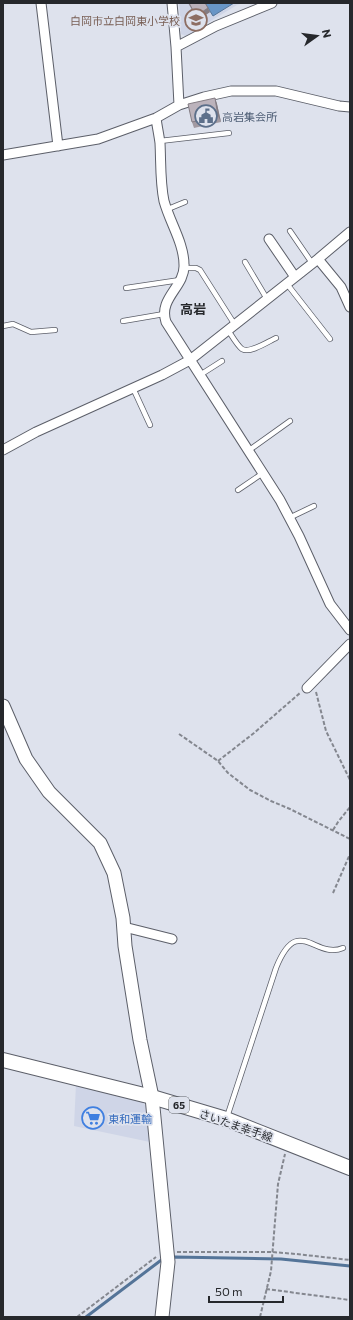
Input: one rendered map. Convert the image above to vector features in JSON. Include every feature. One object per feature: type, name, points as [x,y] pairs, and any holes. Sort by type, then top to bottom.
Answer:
[{"type":"main road","name":"さいたま幸手線","points":[[3,1060],[152,1097],[226,1119],[350,1168]]},
{"type":"street","points":[[41,3],[58,146]]},
{"type":"street","points":[[172,3],[179,105]]},
{"type":"street","points":[[176,47],[216,26],[272,3]]},
{"type":"street","points":[[3,155],[98,139],[156,118],[179,105],[204,97],[231,91],[276,91],[339,106],[350,107]]},
{"type":"street","points":[[156,118],[160,141],[161,175],[164,201],[184,256],[185,268],[181,279],[168,300],[164,314],[166,322],[280,500],[330,604],[350,630]]},
{"type":"street","points":[[3,450],[36,432],[133,388],[190,360],[287,284],[350,232]]},
{"type":"street","points":[[269,239],[295,277]]},
{"type":"street","points":[[315,261],[341,287],[350,307]]},
{"type":"street","points":[[309,685],[350,644]]},
{"type":"street","points":[[3,706],[26,759],[49,792],[100,843],[114,873],[124,927],[125,946],[140,1040],[152,1097],[168,1262],[162,1317]]},
{"type":"street","points":[[124,927],[172,939]]},
{"type":"lane","points":[[160,141],[229,133]]},
{"type":"lane","points":[[168,209],[184,202]]},
{"type":"lane","points":[[290,231],[315,261]]},
{"type":"lane","points":[[245,262],[268,299]]},
{"type":"lane","points":[[185,268],[196,268],[200,270],[243,349],[248,350],[256,348],[276,338]]},
{"type":"lane","points":[[126,288],[181,279]]},
{"type":"lane","points":[[287,284],[330,339]]},
{"type":"lane","points":[[123,321],[164,314]]},
{"type":"lane","points":[[3,326],[13,324],[31,332],[55,330]]},
{"type":"lane","points":[[200,375],[222,360]]},
{"type":"lane","points":[[133,388],[150,425]]},
{"type":"lane","points":[[248,451],[290,421]]},
{"type":"lane","points":[[238,490],[263,473]]},
{"type":"lane","points":[[289,518],[314,506]]},
{"type":"lane","points":[[226,1119],[276,968],[285,949],[290,944],[298,941],[309,942],[330,950],[343,948]]},
{"type":"path","points":[[218,761],[254,733],[309,685],[319,701],[326,732],[350,780]]},
{"type":"path","points":[[179,734],[218,761],[228,773],[250,790],[350,839]]},
{"type":"path","points":[[333,830],[350,808]]},
{"type":"path","points":[[333,893],[350,854]]},
{"type":"path","points":[[260,1317],[270,1270],[278,1184],[289,1143]]},
{"type":"path","points":[[77,1317],[156,1257],[167,1252],[272,1252],[350,1260]]},
{"type":"path","points":[[266,1289],[350,1300]]},
{"type":"shaded area","name":"白岡市立白岡東小学校","points":[[179,3],[244,3],[237,5],[186,36],[181,34]]},
{"type":"shaded area","points":[[76,1084],[139,1099],[147,1107],[150,1142],[74,1126]]},
{"type":"water","points":[[205,3],[234,3],[213,16]]},
{"type":"building","points":[[189,3],[205,3],[208,8],[196,16]]},
{"type":"building","points":[[215,98],[218,116],[192,122],[188,104]]},
{"type":"waterway","points":[[170,1258],[281,1259],[350,1266]]},
{"type":"waterway","points":[[86,1317],[160,1261],[165,1259]]},
{"type":"place","name":"白岡市立白岡東小学校","points":[[196,20]]},
{"type":"place","name":"高岩集会所","points":[[206,116]]},
{"type":"place","name":"東和運輸","points":[[93,1118]]},
{"type":"district","name":"高岩","points":[[193,309]]}]
